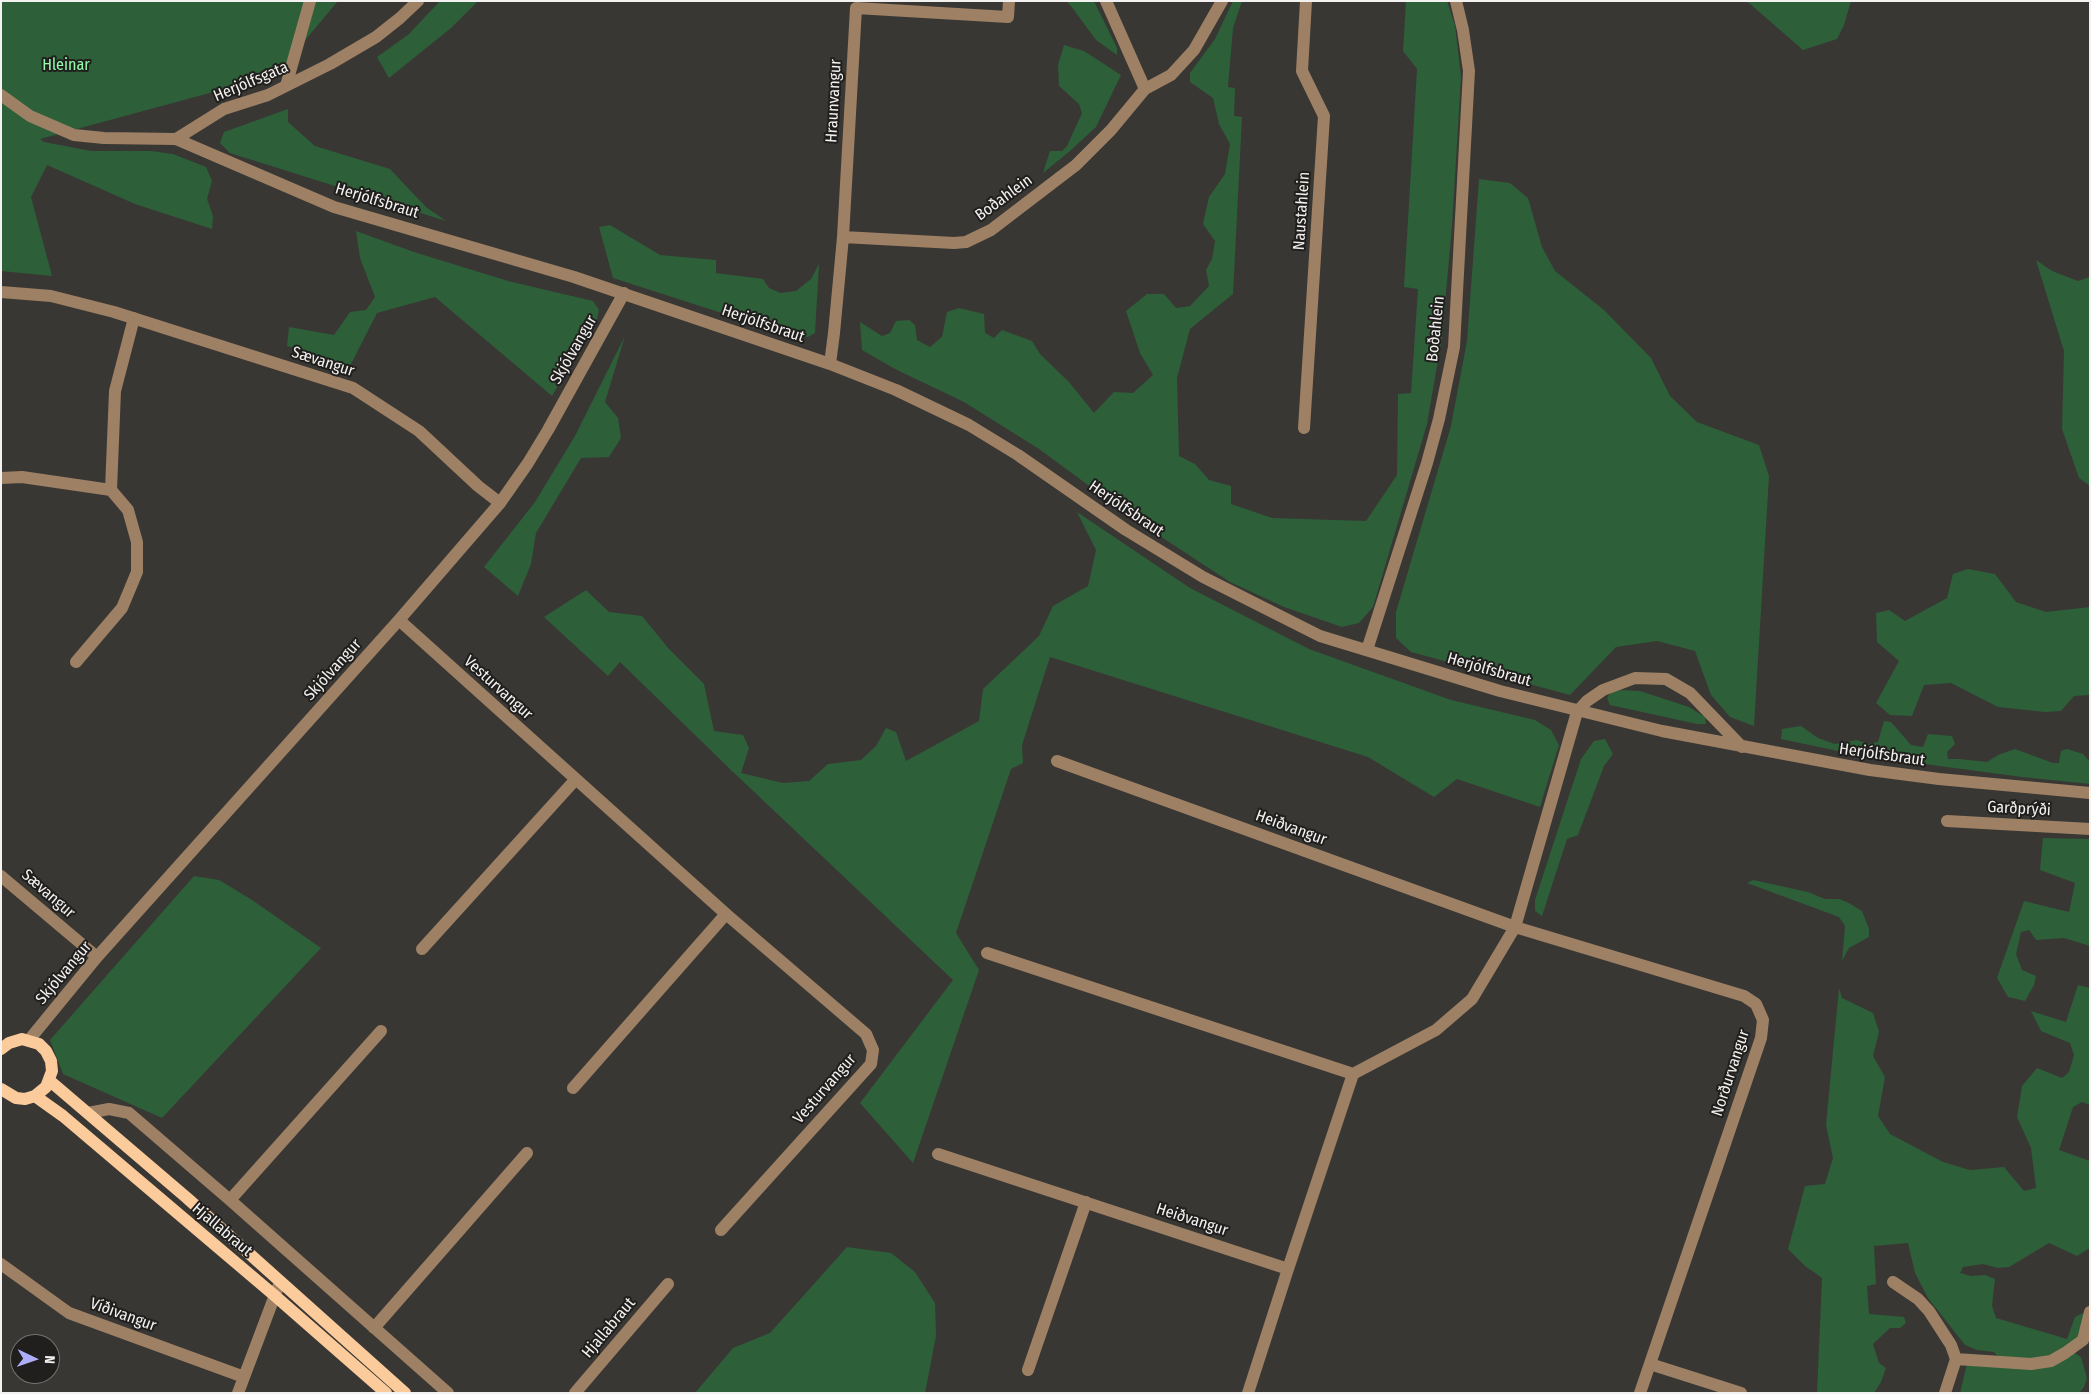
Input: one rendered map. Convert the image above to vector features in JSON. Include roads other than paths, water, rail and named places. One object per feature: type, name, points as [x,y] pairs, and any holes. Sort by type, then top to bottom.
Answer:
[{"type":"main road","points":[[1,1049],[15,1040],[29,1040],[38,1044],[46,1051],[52,1066],[50,1081],[41,1092],[34,1096],[25,1099],[16,1098],[1,1089]]},
{"type":"main road","name":"Hjallabraut","points":[[50,1081],[187,1198],[405,1393]]},
{"type":"main road","name":"Hjallabraut","points":[[34,1096],[63,1116],[386,1393]]},
{"type":"street","points":[[286,86],[310,1]]},
{"type":"street","name":"Herjólfsgata","points":[[176,139],[224,109],[268,95],[330,64],[376,37],[418,1]]},
{"type":"street","name":"Hraunvangur","points":[[830,364],[843,237],[856,8],[1008,17],[1009,1]]},
{"type":"street","points":[[1106,1],[1145,89]]},
{"type":"street","name":"Boðahlein","points":[[843,237],[954,243],[966,242],[991,230],[1076,165],[1111,130],[1145,89],[1171,75],[1194,50],[1222,1]]},
{"type":"street","name":"Naustahlein","points":[[1304,428],[1324,116],[1302,71],[1306,1]]},
{"type":"street","name":"Boðahlein","points":[[1367,650],[1429,454],[1443,404],[1454,348],[1469,71],[1464,30],[1456,1]]},
{"type":"street","points":[[1,95],[30,116],[74,135],[104,138],[176,139]]},
{"type":"street","name":"Herjólfsbraut","points":[[176,139],[334,207],[624,293],[830,364],[896,390],[969,425],[1048,474],[1126,530],[1203,577],[1320,636],[1500,691],[1577,712],[1742,747],[1939,779],[2090,794]]},
{"type":"street","name":"Sævangur","points":[[1,292],[51,296],[134,318],[353,388],[419,431],[478,486],[500,503]]},
{"type":"street","name":"Skjólvangur","points":[[29,1040],[97,957],[399,620],[500,503],[528,464],[624,293]]},
{"type":"street","points":[[76,662],[122,608],[138,572],[137,542],[128,510],[112,490],[115,391],[134,318]]},
{"type":"street","points":[[1,478],[22,477],[112,490]]},
{"type":"street","name":"Vesturvangur","points":[[399,620],[726,914],[866,1034],[873,1050],[870,1064],[721,1230]]},
{"type":"street","points":[[1248,1393],[1353,1074],[1436,1030],[1472,999],[1515,927],[1577,712],[1587,701],[1603,690],[1635,678],[1666,679],[1690,693],[1742,747]]},
{"type":"street","name":"Heiðvangur","points":[[1057,761],[1515,927]]},
{"type":"street","points":[[422,949],[576,779]]},
{"type":"street","name":"Garðprýði","points":[[1947,821],[2090,829]]},
{"type":"street","name":"Sævangur","points":[[1,876],[97,957]]},
{"type":"street","points":[[573,1088],[726,914]]},
{"type":"street","name":"Norðurvangur","points":[[1515,927],[1744,996],[1756,1004],[1763,1020],[1762,1038],[1640,1393]]},
{"type":"street","points":[[987,953],[1353,1074]]},
{"type":"street","name":"Hjallabraut","points":[[230,1200],[381,1030]]},
{"type":"street","name":"Hjallabraut","points":[[88,1113],[109,1108],[129,1113],[448,1393]]},
{"type":"street","points":[[374,1328],[527,1153]]},
{"type":"street","name":"Heiðvangur","points":[[938,1154],[1288,1269]]},
{"type":"street","points":[[1028,1370],[1086,1202]]},
{"type":"street","name":"Víðivangur","points":[[1,1264],[69,1313],[244,1377]]},
{"type":"street","points":[[238,1393],[280,1282]]},
{"type":"street","points":[[1893,1282],[1918,1299],[1929,1311],[1951,1345],[1956,1359],[1946,1393]]},
{"type":"street","name":"Hjallabraut","points":[[575,1393],[668,1284]]},
{"type":"street","points":[[1956,1359],[2030,1364],[2043,1363],[2065,1354],[2084,1340],[2090,1312]]},
{"type":"street","points":[[1650,1364],[1741,1393]]},
{"type":"park label","name":"Hleinar","points":[[66,66]]}]
